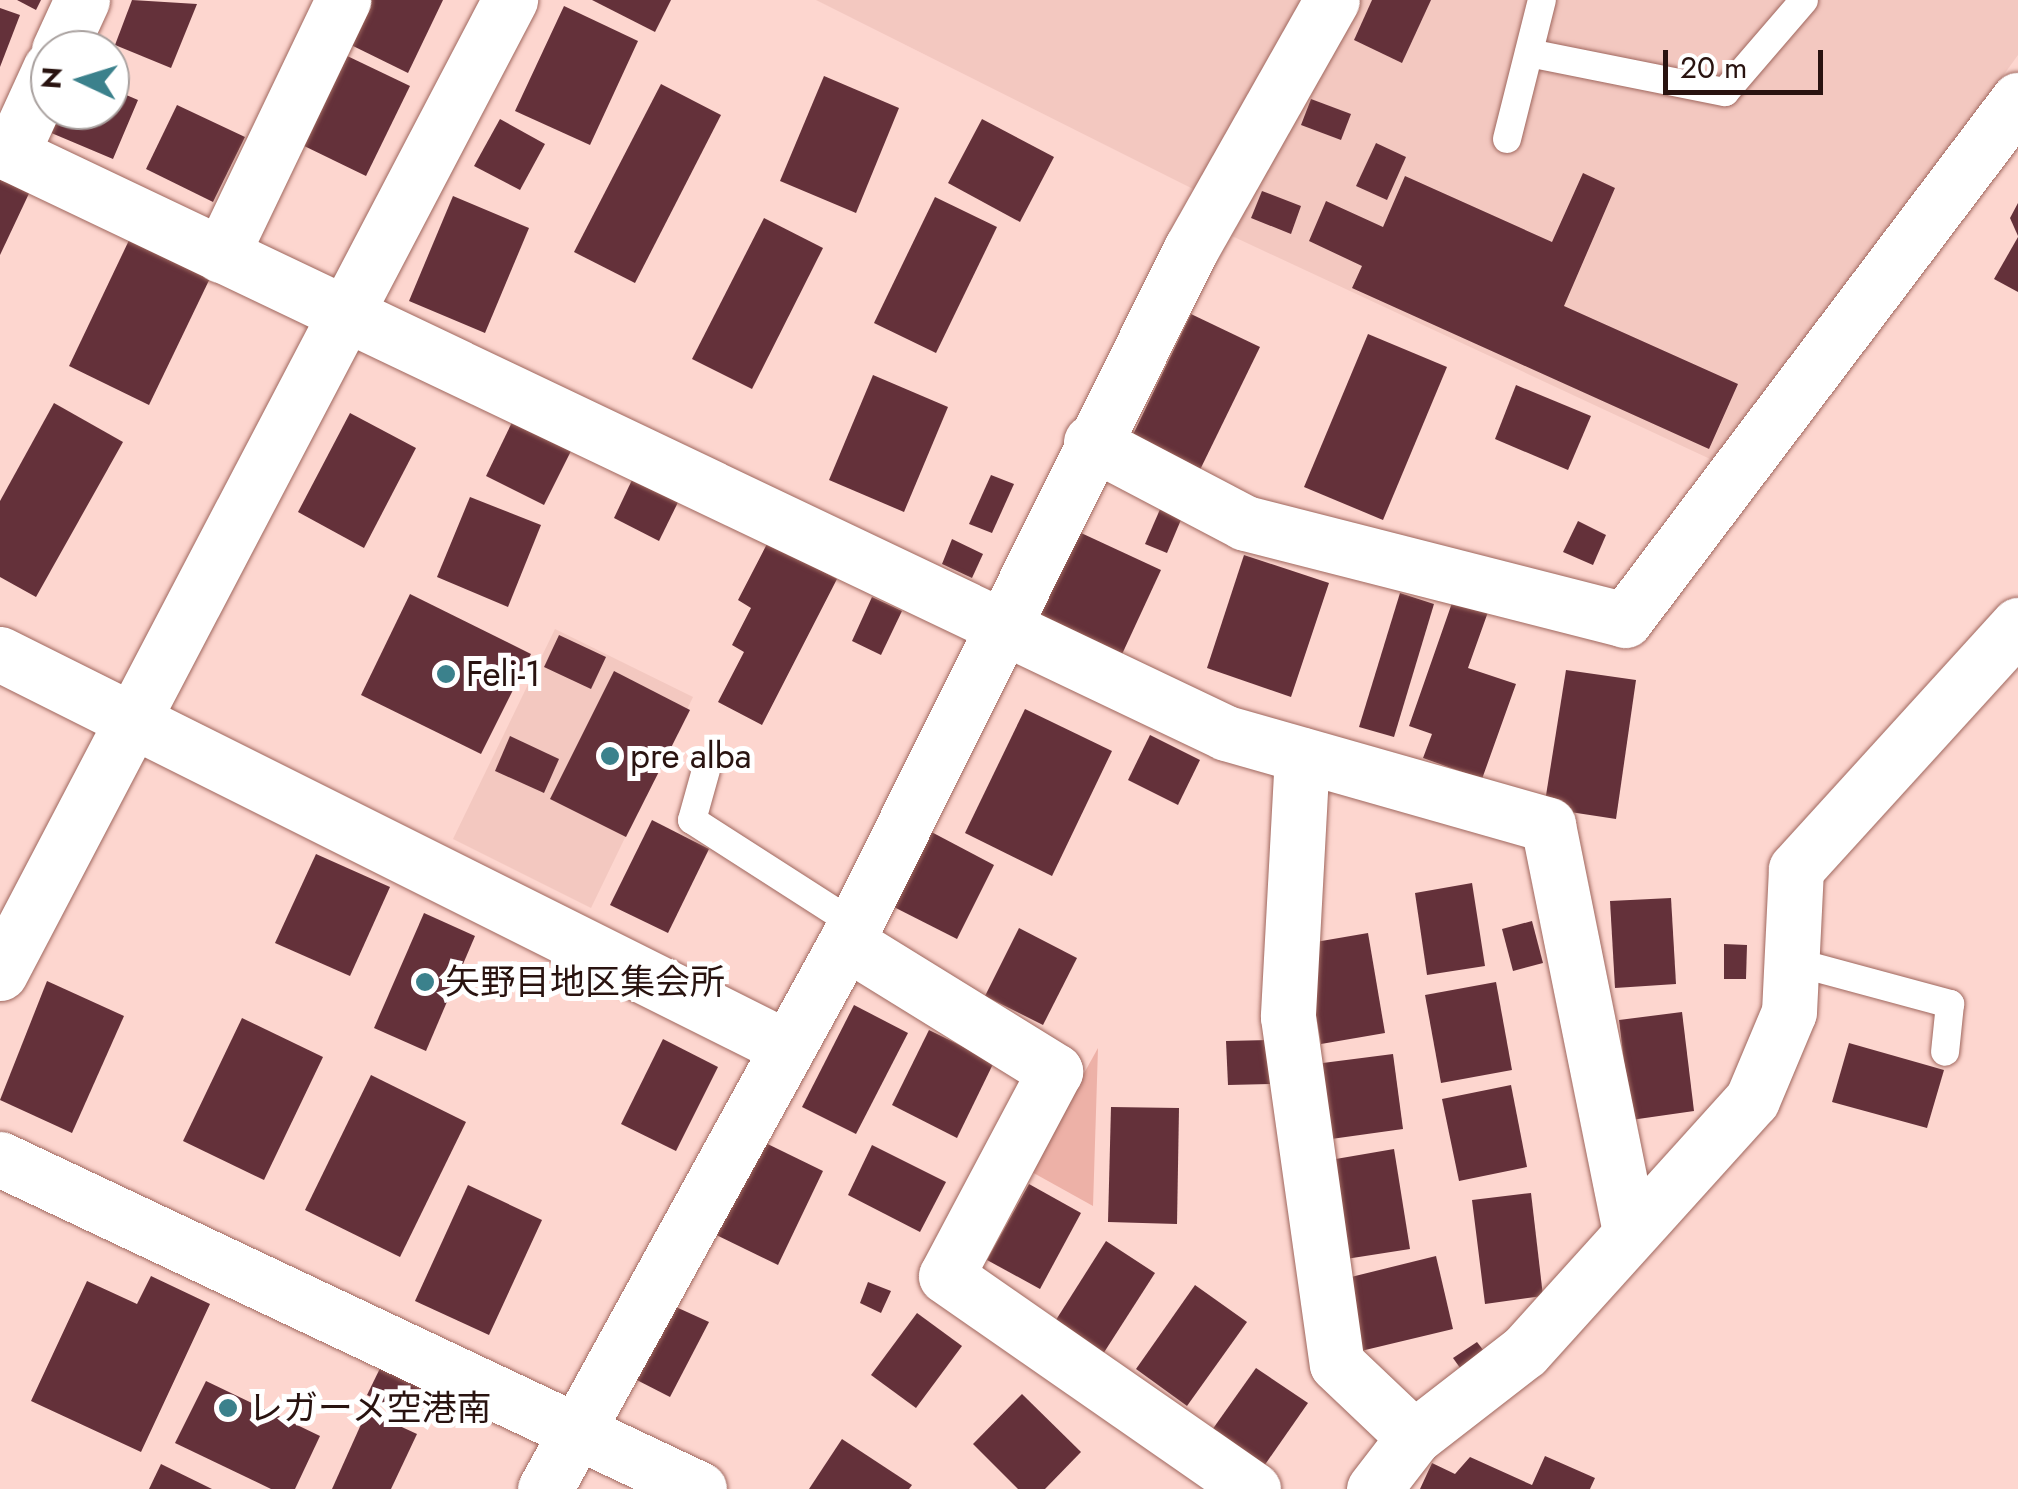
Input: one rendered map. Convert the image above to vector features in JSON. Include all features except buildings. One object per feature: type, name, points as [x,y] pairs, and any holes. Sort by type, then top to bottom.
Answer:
[{"type":"street","points":[[68,30],[82,0]]},
{"type":"street","points":[[221,255],[343,0]]},
{"type":"street","points":[[0,973],[510,0]]},
{"type":"street","points":[[545,1489],[784,1046],[850,933],[1091,442],[1332,0]]},
{"type":"street","points":[[1091,442],[1244,523],[1625,620],[2018,100]]},
{"type":"street","points":[[30,106],[5,152],[1004,624],[1226,733],[1548,824],[1630,1230]]},
{"type":"street","points":[[1374,1489],[1414,1436],[1525,1352],[1630,1230],[1752,1100],[1789,1012],[1796,869],[2018,625]]},
{"type":"street","points":[[0,654],[133,717],[784,1046]]},
{"type":"street","points":[[1302,754],[1288,1017],[1337,1364],[1414,1436]]},
{"type":"street","points":[[850,933],[1055,1071],[946,1276],[1252,1489]]},
{"type":"street","points":[[0,1158],[578,1427],[699,1489]]},
{"type":"lane","points":[[1506,139],[1542,0]]},
{"type":"lane","points":[[1529,53],[1726,92],[1804,0]]},
{"type":"lane","points":[[706,770],[692,820],[850,933]]},
{"type":"lane","points":[[1791,961],[1950,1004],[1945,1052]]},
{"type":"shaded area","points":[[816,0],[1307,0],[1201,193]]},
{"type":"shaded area","points":[[1359,0],[2018,0],[2018,55],[1723,465],[1232,236]]},
{"type":"shaded area","points":[[555,629],[693,697],[591,908],[453,839]]},
{"type":"shaded area","points":[[1098,1048],[1093,1206],[1030,1171]]},
{"type":"place","name":"Feli-1","points":[[446,674]]},
{"type":"place","name":"pre alba","points":[[610,756]]},
{"type":"place","name":"矢野目地区集会所","points":[[425,982]]},
{"type":"place","name":"レガーメ空港南","points":[[228,1408]]}]
